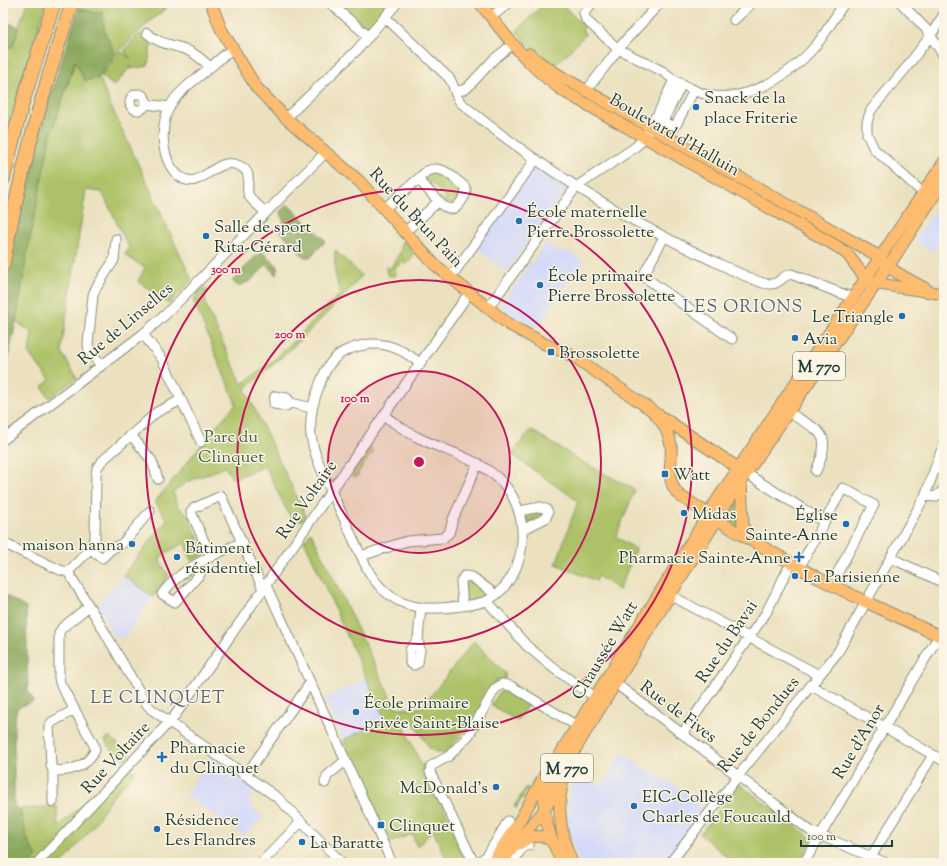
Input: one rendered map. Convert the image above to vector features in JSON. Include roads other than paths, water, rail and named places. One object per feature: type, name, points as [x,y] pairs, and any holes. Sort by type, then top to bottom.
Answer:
[{"type":"highway","points":[[3,265],[14,209],[29,148],[48,78],[72,3]]},
{"type":"highway","points":[[3,180],[23,101],[52,8]]},
{"type":"main road","name":"Rue du Brun Pain","points":[[211,3],[221,29],[256,87],[286,118],[359,180],[429,259],[450,278],[508,324],[527,335],[551,347],[568,353],[580,360],[653,411],[666,428],[671,445],[670,475],[674,489],[684,499],[795,566],[831,585],[866,602],[942,633]]},
{"type":"main road","name":"Boulevard d'Halluin","points":[[480,3],[533,67],[556,85],[644,137],[838,247],[848,255],[871,281]]},
{"type":"main road","name":"Boulevard d'Halluin","points":[[486,3],[522,47],[533,58],[549,69],[586,91],[656,122],[880,257]]},
{"type":"main road","name":"M 770","points":[[712,517],[788,412],[871,281],[880,257],[944,162]]},
{"type":"main road","name":"M 770","points":[[738,483],[853,298],[887,267],[944,180]]},
{"type":"main road","points":[[880,257],[887,267],[932,292]]},
{"type":"main road","points":[[871,281],[944,294]]},
{"type":"main road","points":[[653,411],[685,432],[738,483],[744,531],[749,538]]},
{"type":"main road","points":[[671,445],[674,436],[685,432]]},
{"type":"main road","name":"Chaussée Watt","points":[[544,814],[554,792],[566,758],[582,728],[615,683],[670,595],[712,517]]},
{"type":"main road","name":"Chaussée Watt","points":[[568,862],[560,822],[561,792],[567,767],[582,728],[595,697],[712,517]]},
{"type":"main road","name":"Chaussée Watt","points":[[568,862],[553,843],[544,814],[545,793],[552,772],[566,744],[582,728]]},
{"type":"main road","points":[[492,863],[520,820],[549,769],[566,744]]},
{"type":"main road","points":[[520,820],[531,815],[544,814]]},
{"type":"main road","points":[[507,861],[516,843],[544,814]]},
{"type":"main road","points":[[544,814],[557,831],[568,862]]},
{"type":"main road","points":[[507,861],[524,841],[533,837],[542,836],[549,839],[553,843]]},
{"type":"street","points":[[330,3],[368,37]]},
{"type":"street","points":[[286,118],[348,59],[397,3]]},
{"type":"street","points":[[495,14],[509,3]]},
{"type":"street","points":[[592,3],[584,13],[585,18],[618,49],[664,72],[678,82],[694,90],[707,95],[731,97],[750,92],[763,86],[790,68],[811,50],[825,33],[844,3]]},
{"type":"street","points":[[586,91],[618,49],[660,3]]},
{"type":"street","points":[[734,20],[752,3]]},
{"type":"street","points":[[901,3],[931,35],[944,56]]},
{"type":"street","points":[[923,194],[874,149],[867,134],[867,126],[871,110],[906,68],[931,35],[944,14]]},
{"type":"street","points":[[385,17],[449,78],[457,99],[461,103],[536,159],[576,186],[664,237],[763,283],[777,284],[786,276],[791,274],[853,298]]},
{"type":"street","points":[[147,33],[160,42],[189,51],[198,56],[210,67]]},
{"type":"street","points":[[455,91],[463,90],[468,87],[494,59],[513,44]]},
{"type":"street","points":[[233,49],[224,54],[181,91],[170,107],[165,121],[163,140],[167,161],[176,173],[186,180],[194,181],[201,179],[224,164],[237,165],[244,169],[248,175],[250,196],[266,213]]},
{"type":"street","points":[[488,308],[576,186],[634,148],[656,122],[678,82]]},
{"type":"street","points":[[656,122],[675,127],[694,90]]},
{"type":"street","points":[[146,104],[170,107]]},
{"type":"street","name":"Rue de Linselles","points":[[3,440],[143,334],[171,309],[326,152]]},
{"type":"street","points":[[450,278],[536,159]]},
{"type":"street","points":[[385,208],[418,179],[431,169],[444,170],[465,188],[465,194],[457,206],[454,208],[448,208],[439,201],[418,179]]},
{"type":"street","points":[[405,232],[439,201]]},
{"type":"street","points":[[664,237],[643,276],[732,339]]},
{"type":"street","points":[[101,366],[89,350],[88,344],[93,298],[96,288],[114,260],[116,239]]},
{"type":"street","name":"Rue Voltaire","points":[[37,863],[169,723],[469,293]]},
{"type":"street","points":[[143,334],[162,360],[201,442]]},
{"type":"street","points":[[384,416],[417,437],[478,463],[504,484],[513,497],[519,511],[522,530],[520,555],[508,581],[496,595],[487,601],[463,606],[440,608],[421,607],[398,601],[386,593],[374,580],[361,556],[313,447],[311,423],[312,408],[326,370],[336,357],[345,351],[363,345],[385,344],[404,352],[420,364]]},
{"type":"street","points":[[68,572],[90,549],[96,534],[96,475],[97,468],[103,458],[158,412],[181,400]]},
{"type":"street","points":[[291,404],[312,408]]},
{"type":"street","points":[[788,412],[820,432],[823,437],[824,443],[821,460],[816,471]]},
{"type":"street","points":[[131,435],[152,461],[158,479]]},
{"type":"street","name":"Rue de Bondues","points":[[670,863],[810,685],[838,652],[892,558],[925,496],[944,443]]},
{"type":"street","points":[[361,556],[413,540],[445,537],[449,533],[453,519],[478,463]]},
{"type":"street","points":[[738,483],[824,522]]},
{"type":"street","name":"Rue du Bavai","points":[[682,734],[766,613],[824,522],[843,488],[874,505],[831,585]]},
{"type":"street","points":[[925,496],[935,497],[944,490]]},
{"type":"street","points":[[211,556],[191,513],[194,508],[221,496],[346,760],[392,863]]},
{"type":"street","points":[[519,511],[541,507],[546,509],[548,512],[546,518],[522,530]]},
{"type":"street","points":[[90,549],[102,558],[110,550],[123,543],[150,511]]},
{"type":"street","points":[[197,564],[243,542]]},
{"type":"street","points":[[3,543],[60,570],[68,572],[146,703],[154,712],[278,798],[342,863]]},
{"type":"street","points":[[892,558],[944,583]]},
{"type":"street","points":[[463,606],[461,582],[464,576],[472,577],[496,595]]},
{"type":"street","points":[[670,595],[819,675]]},
{"type":"street","points":[[487,601],[516,634],[537,654],[556,670],[595,697]]},
{"type":"street","points":[[53,770],[64,770],[76,767],[87,761],[94,752],[94,745],[59,680],[58,636],[62,628],[88,606]]},
{"type":"street","points":[[418,639],[421,607]]},
{"type":"street","name":"Rue d'Anor","points":[[804,863],[942,633]]},
{"type":"street","points":[[246,775],[310,683]]},
{"type":"street","name":"Rue de Fives","points":[[615,683],[812,832],[886,863]]},
{"type":"street","points":[[508,821],[487,856],[476,863],[430,772],[431,766],[449,756],[469,735],[495,689],[502,684],[511,686],[582,728]]},
{"type":"street","points":[[810,685],[944,761]]},
{"type":"street","points":[[53,802],[53,770],[50,766],[49,726],[52,722],[74,710]]},
{"type":"street","points":[[871,857],[933,755]]},
{"type":"street","points":[[325,783],[328,776],[346,760]]},
{"type":"street","points":[[261,863],[301,822]]},
{"type":"street","points":[[507,861],[522,847],[530,845]]},
{"type":"place","name":"Snack de la place Friterie","points":[[696,107]]},
{"type":"place","name":"École maternelle Pierre Brossolette","points":[[519,221]]},
{"type":"place","name":"Salle de sport Rita-Gérard","points":[[206,236]]},
{"type":"place","name":"École primaire Pierre Brossolette","points":[[540,285]]},
{"type":"place","name":"Le Triangle","points":[[902,316]]},
{"type":"place","name":"Avia","points":[[795,338]]},
{"type":"place","name":"Brossolette","points":[[551,352]]},
{"type":"place","name":"Watt","points":[[665,474]]},
{"type":"place","name":"Midas","points":[[684,513]]},
{"type":"place","name":"Église Sainte-Anne","points":[[846,524]]},
{"type":"place","name":"maison hanna","points":[[132,544]]},
{"type":"place","name":"Bâtiment résidentiel","points":[[177,557]]},
{"type":"place","name":"Pharmacie Sainte-Anne","points":[[799,557]]},
{"type":"place","name":"La Parisienne","points":[[795,576]]},
{"type":"place","name":"École primaire privée Saint-Blaise","points":[[356,712]]},
{"type":"place","name":"Pharmacie du Clinquet","points":[[162,757]]},
{"type":"place","name":"McDonald's","points":[[496,787]]},
{"type":"place","name":"EIC-Collège Charles de Foucauld","points":[[634,806]]},
{"type":"place","name":"Clinquet","points":[[381,825]]},
{"type":"place","name":"Résidence Les Flandres","points":[[157,829]]},
{"type":"place","name":"La Baratte","points":[[302,842]]},
{"type":"district","name":"LES ORIONS","points":[[743,306]]},
{"type":"district","name":"LE CLINQUET","points":[[158,697]]},
{"type":"park label","name":"Parc du Clinquet","points":[[231,446]]}]
